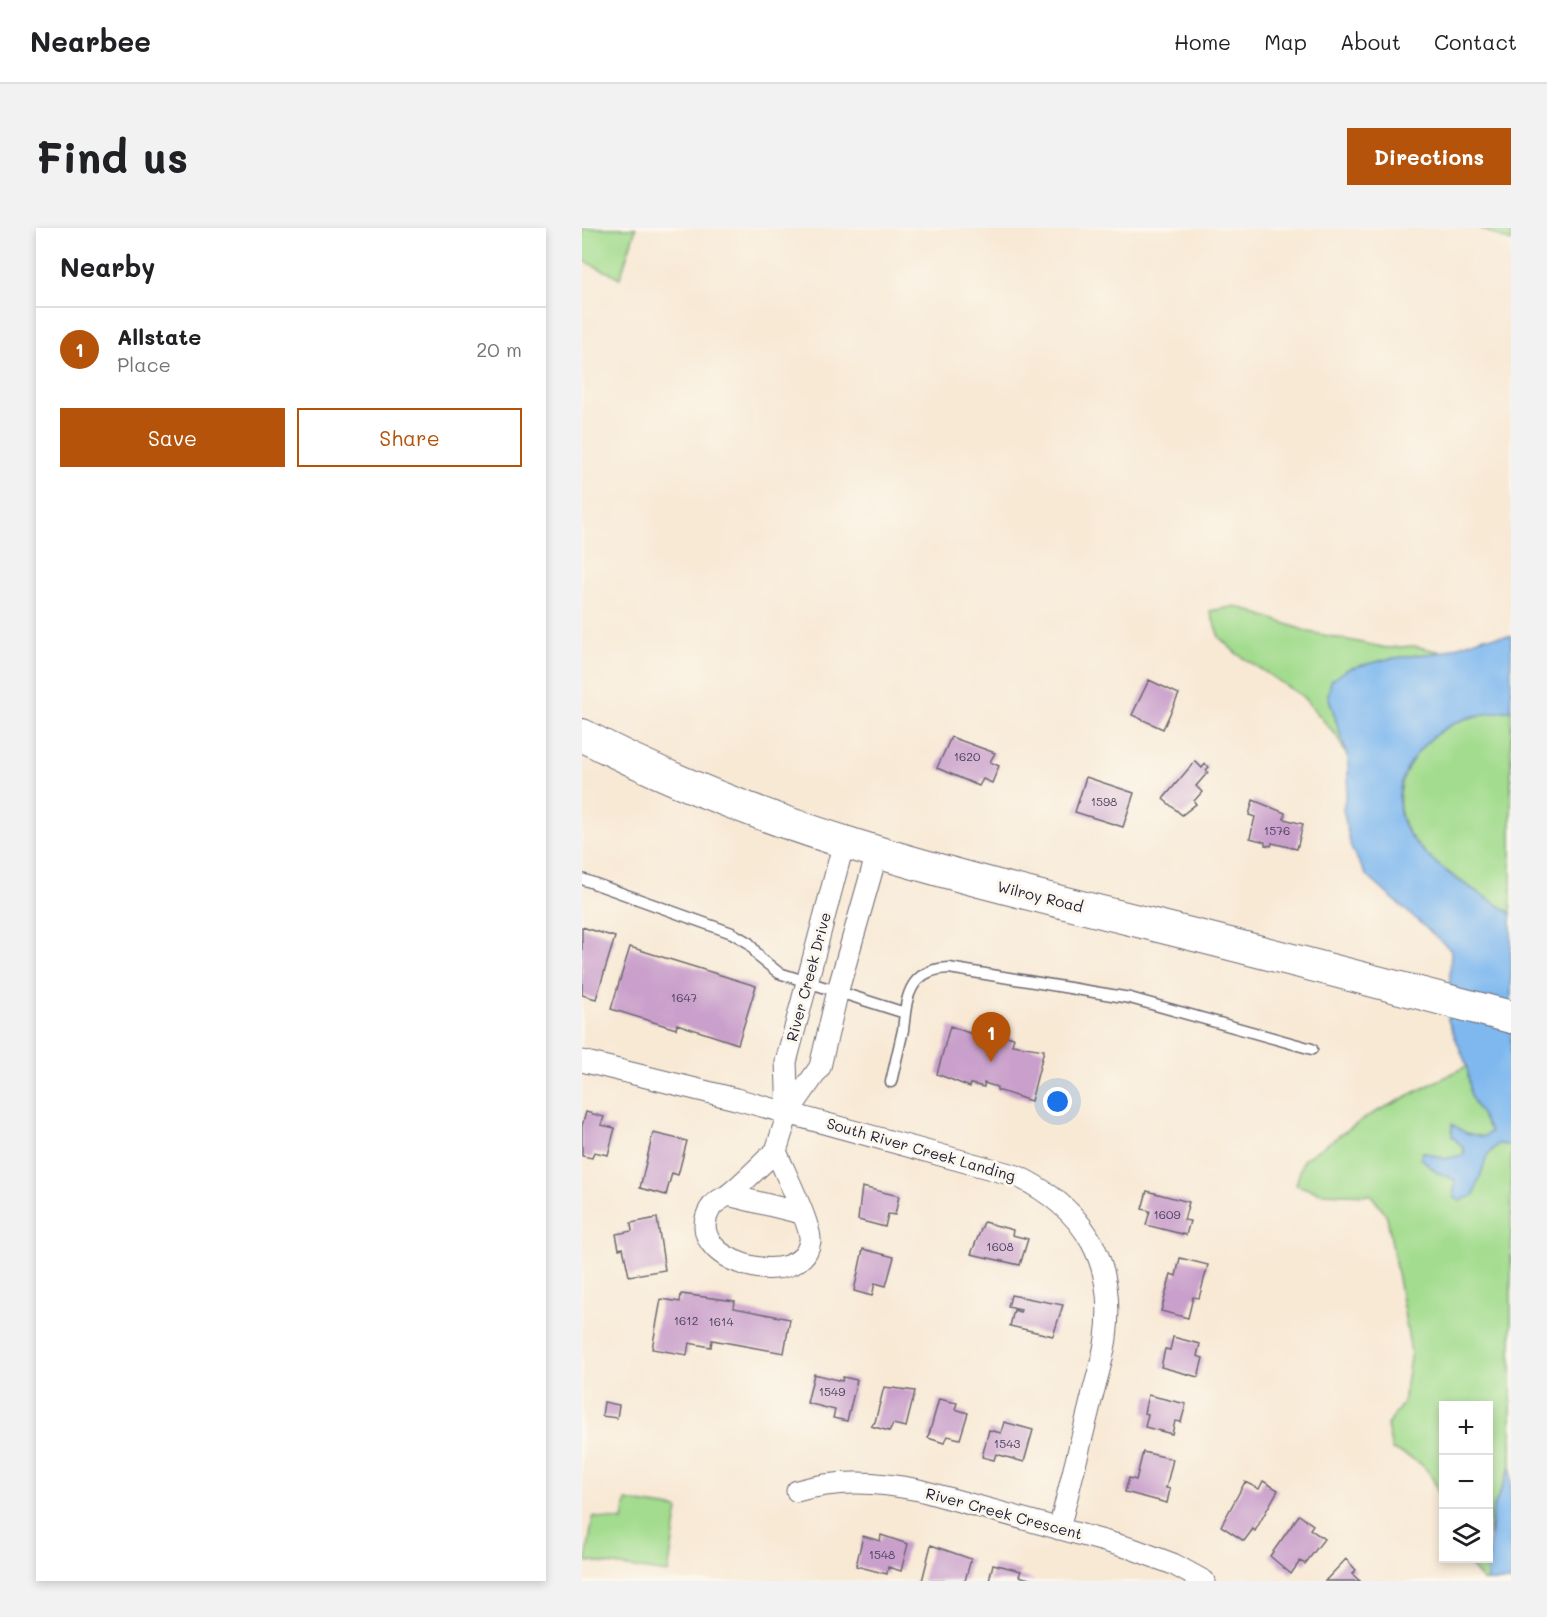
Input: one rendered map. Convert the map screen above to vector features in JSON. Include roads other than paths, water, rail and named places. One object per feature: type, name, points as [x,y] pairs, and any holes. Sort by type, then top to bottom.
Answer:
[{"type":"main road","name":"Wilroy Road","points":[[582,735],[687,783],[772,817],[876,853],[1511,1017]]},
{"type":"street","name":"River Creek Drive","points":[[788,1113],[786,1062],[844,842]]},
{"type":"street","name":"River Creek Drive","points":[[776,1151],[788,1113],[820,1067],[838,990],[876,853]]},
{"type":"street","name":"South River Creek Landing","points":[[582,1060],[788,1113],[1017,1176],[1061,1202],[1077,1219],[1097,1247],[1106,1279],[1108,1306],[1106,1339],[1059,1529]]},
{"type":"street","points":[[776,1151],[801,1213],[808,1222],[811,1236],[804,1255],[789,1268],[762,1267],[722,1254],[707,1237],[706,1219],[710,1208],[728,1195],[776,1151]]},
{"type":"street","points":[[728,1195],[801,1213]]},
{"type":"street","name":"River Creek Crescent","points":[[797,1491],[848,1482],[884,1483],[920,1490],[1133,1549],[1173,1564],[1204,1581]]},
{"type":"lane","points":[[582,879],[732,933],[749,943],[760,958],[779,973],[905,1013]]},
{"type":"lane","points":[[891,1082],[903,1030],[906,998],[921,974],[933,969],[949,968],[1130,998],[1312,1049]]},
{"type":"water","points":[[1511,636],[1511,710],[1467,718],[1453,724],[1426,743],[1406,771],[1399,802],[1402,818],[1409,834],[1430,858],[1456,878],[1511,913],[1511,1145],[1498,1144],[1487,1156],[1474,1195],[1460,1201],[1454,1197],[1455,1180],[1436,1172],[1421,1158],[1423,1152],[1445,1159],[1464,1155],[1464,1149],[1452,1136],[1452,1124],[1466,1133],[1483,1137],[1491,1132],[1471,1097],[1467,1066],[1448,1020],[1451,950],[1366,875],[1351,848],[1343,809],[1348,784],[1348,758],[1328,695],[1331,681],[1348,669],[1388,659],[1442,652],[1484,637]]},
{"type":"water","points":[[1511,1466],[1511,1581],[1488,1581],[1486,1563],[1493,1563],[1493,1509]]},
{"type":"place","name":"Allstate","points":[[991,1062]]}]
